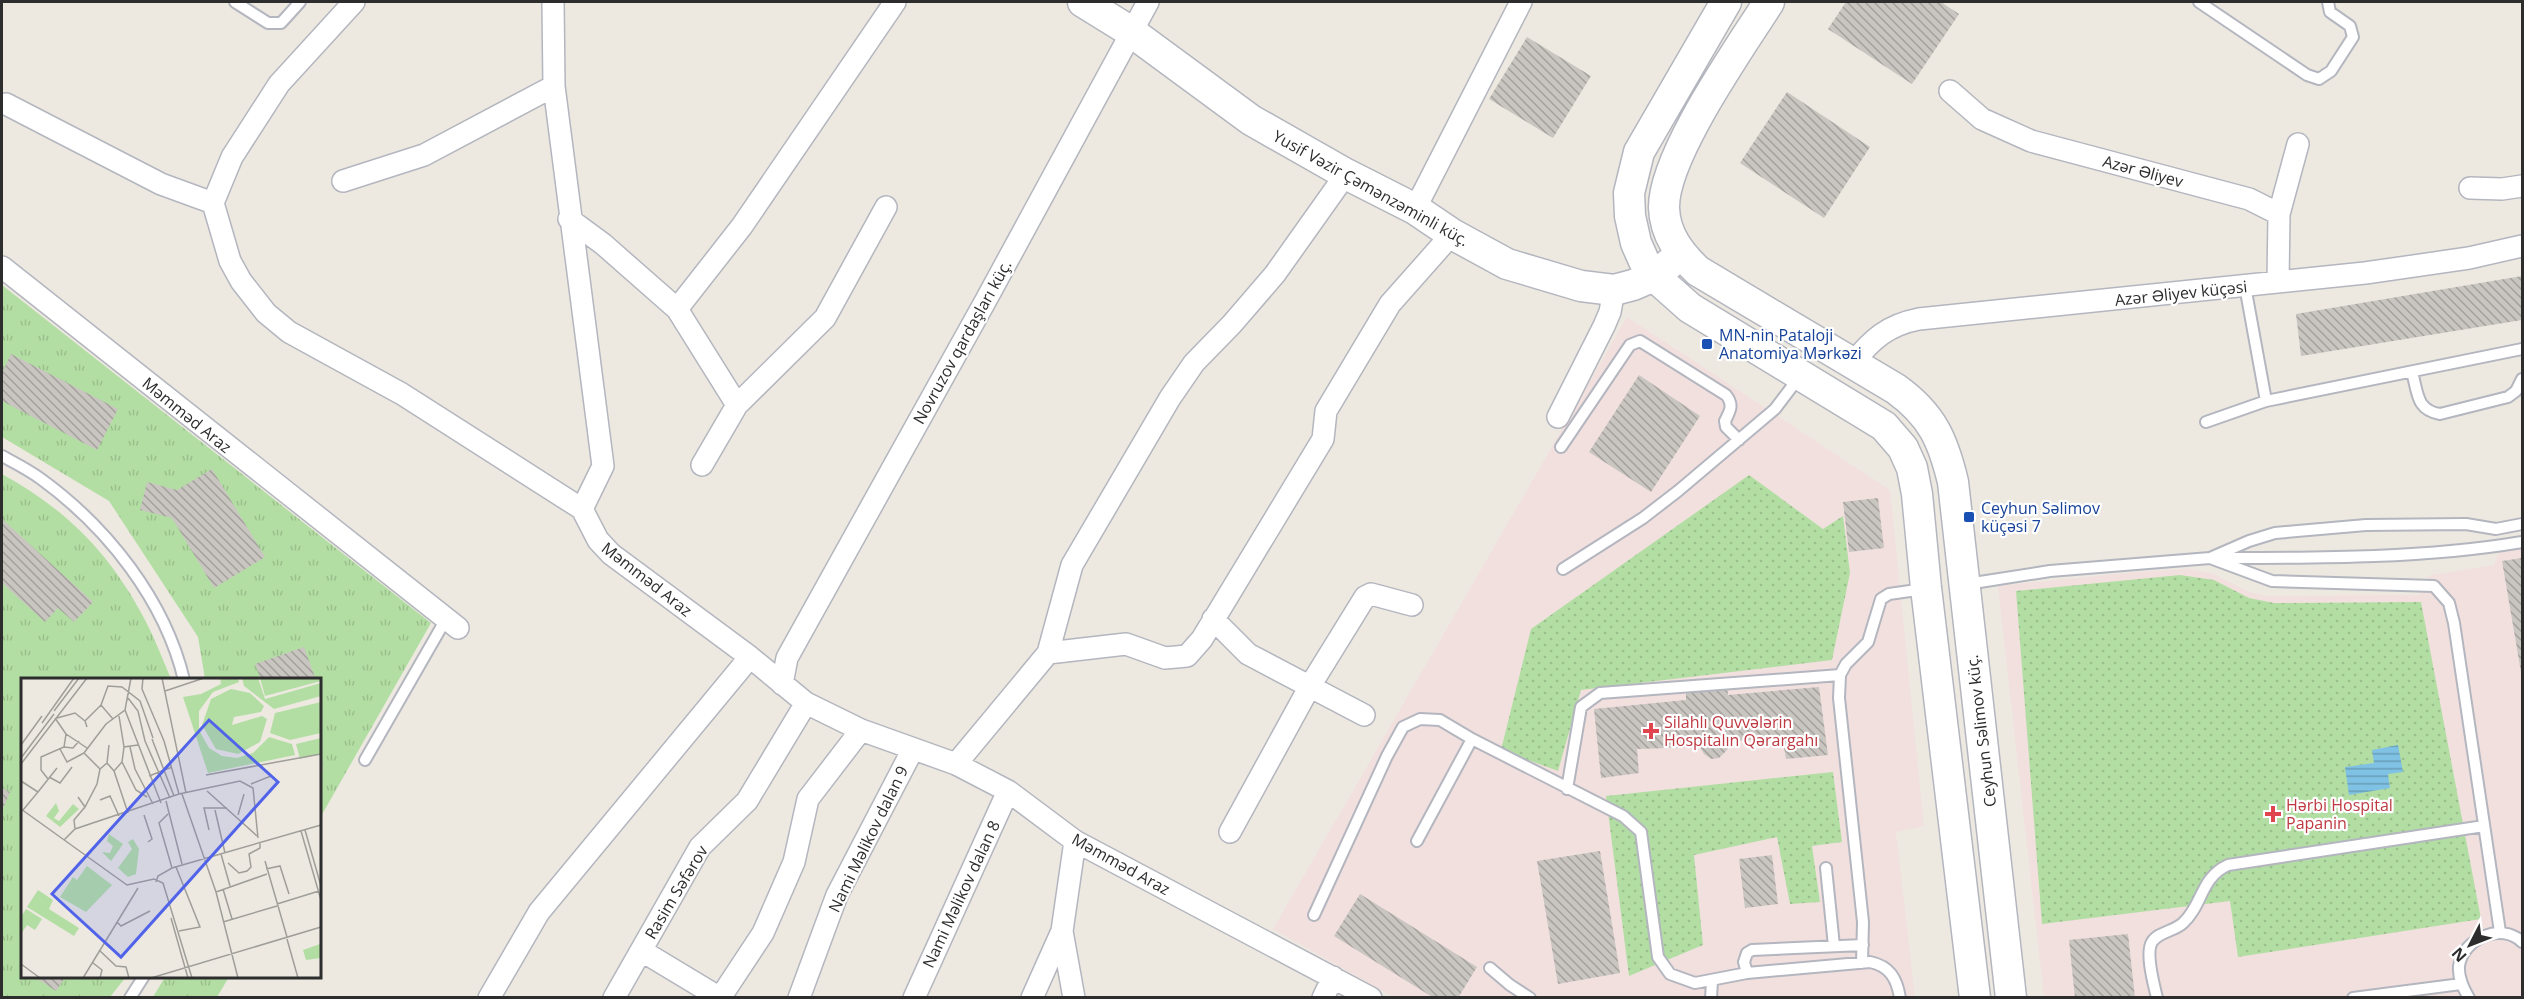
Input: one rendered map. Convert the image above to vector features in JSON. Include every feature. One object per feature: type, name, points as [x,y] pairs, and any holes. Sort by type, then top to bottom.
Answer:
[{"type":"main road","name":"Yusif Vəzir Çəmənzəminli küç.","points":[[1083,2],[1130,31],[1251,120],[1346,174],[1414,208],[1452,234],[1507,264],[1581,286],[1614,290],[1634,285],[1654,276],[1680,255]]},
{"type":"main road","points":[[1726,2],[1639,152],[1629,193],[1630,216],[1636,243],[1654,276],[1690,308],[1865,413],[1894,436],[1903,448],[1912,468],[1917,494],[1926,588],[1975,998]]},
{"type":"main road","points":[[1680,255],[1672,239],[1664,207],[1672,170],[1702,110],[1769,2]]},
{"type":"main road","name":"Ceyhun Səlimov küç.","points":[[1680,255],[1716,283],[1853,363],[1914,402],[1931,421],[1942,441],[1953,482],[2011,998]]},
{"type":"main road","points":[[1926,588],[1964,584]]},
{"type":"street","points":[[354,2],[279,84],[232,157],[213,203],[230,261],[241,281],[266,313],[289,332],[402,394],[582,509],[603,466],[569,219],[554,86],[553,2]]},
{"type":"street","points":[[677,309],[742,226],[895,2]]},
{"type":"street","name":"Novruzov qardaşları küç.","points":[[782,684],[787,658],[1148,2]]},
{"type":"street","points":[[1414,208],[1521,2]]},
{"type":"street","points":[[343,181],[424,155],[554,86]]},
{"type":"street","name":"Azər Əliyev","points":[[1950,91],[1982,119],[2031,141],[2249,199],[2279,214]]},
{"type":"street","points":[[6,105],[160,184],[213,203]]},
{"type":"street","points":[[2278,282],[2279,214],[2298,144]]},
{"type":"street","points":[[956,764],[1048,653],[1072,565],[1170,398],[1194,363],[1232,324],[1275,274],[1346,174]]},
{"type":"street","points":[[2470,188],[2502,189],[2523,186]]},
{"type":"street","points":[[702,465],[737,405],[825,318],[886,207]]},
{"type":"street","points":[[569,219],[603,244],[677,309],[737,405]]},
{"type":"street","points":[[1048,653],[1126,644],[1165,658],[1177,659],[1187,656],[1202,639],[1323,439],[1326,411],[1390,304],[1452,234]]},
{"type":"street","name":"Azər Əliyev küçəsi","points":[[1853,363],[1879,334],[1903,322],[1919,319],[2388,270],[2469,258],[2523,246]]},
{"type":"street","name":"Məmməd Araz","points":[[2,267],[452,624]]},
{"type":"street","points":[[1558,417],[1607,319],[1614,290]]},
{"type":"street","name":"Məmməd Araz","points":[[582,509],[598,540],[611,554],[750,657],[806,703],[861,730],[956,764],[1008,791],[1075,841],[1371,998]]},
{"type":"street","points":[[1230,832],[1310,686],[1365,597],[1371,594],[1412,604]]},
{"type":"street","points":[[1213,619],[1248,654],[1364,715]]},
{"type":"street","points":[[489,998],[538,912],[750,657]]},
{"type":"street","name":"Rasim Səfərov","points":[[614,998],[700,847],[747,801],[806,703]]},
{"type":"street","points":[[642,951],[720,998],[763,933],[794,862],[808,799],[861,730]]},
{"type":"street","name":"Nami Məlikov dalan 9","points":[[799,998],[837,896],[913,749]]},
{"type":"street","name":"Nami Məlikov dalan 8","points":[[914,998],[1008,791]]},
{"type":"street","points":[[1032,998],[1062,931],[1075,841]]},
{"type":"street","points":[[1062,931],[1074,998]]},
{"type":"street","points":[[1323,998],[1334,977]]},
{"type":"lane","points":[[235,2],[268,23],[281,23],[300,2]]},
{"type":"lane","points":[[2199,2],[2307,75],[2319,79],[2331,71],[2353,37],[2350,26],[2330,12],[2328,2]]},
{"type":"lane","points":[[2245,286],[2266,401]]},
{"type":"lane","points":[[1561,447],[1630,345],[1636,341],[1640,341],[1726,395],[1731,401],[1731,407],[1725,421],[1726,427],[1739,440]]},
{"type":"lane","points":[[2206,422],[2266,401],[2523,349]]},
{"type":"lane","points":[[2412,372],[2422,407],[2440,414],[2508,397],[2516,391],[2523,380]]},
{"type":"lane","points":[[1563,569],[1643,518],[1739,440],[1775,409],[1800,375]]},
{"type":"lane","points":[[2,456],[40,478],[87,516],[126,562],[158,613],[183,678]]},
{"type":"lane","points":[[2210,558],[2249,541],[2275,533],[2366,525],[2466,524],[2496,529],[2523,524]]},
{"type":"lane","points":[[1964,584],[2050,571],[2210,558],[2330,557],[2492,547],[2523,542]]},
{"type":"lane","points":[[2210,558],[2272,581],[2434,586],[2449,603],[2454,623],[2500,932]]},
{"type":"lane","points":[[1862,963],[1863,922],[1839,698],[1840,675],[1846,664],[1868,642],[1884,596],[1926,588]]},
{"type":"lane","points":[[365,760],[452,624]]},
{"type":"lane","points":[[1567,789],[1581,707],[1600,693],[1840,675]]},
{"type":"lane","points":[[1314,915],[1357,817],[1403,728],[1420,719],[1440,720],[1567,789],[1623,816],[1641,832],[1658,957],[1670,974],[1695,983],[1747,974],[1862,963],[1882,964],[1897,980],[1900,998]]},
{"type":"lane","points":[[1418,841],[1473,739]]},
{"type":"lane","points":[[2157,998],[2149,953],[2151,943],[2158,936],[2182,924],[2217,870],[2228,865],[2484,826]]},
{"type":"lane","points":[[1826,868],[1834,946]]},
{"type":"lane","points":[[2469,998],[2461,984],[2459,965],[2466,948],[2481,936],[2500,932],[2521,939]]},
{"type":"lane","points":[[1747,974],[1744,962],[1747,953],[1752,950],[1863,945]]},
{"type":"lane","points":[[1490,968],[1510,986],[1530,998]]},
{"type":"lane","points":[[130,998],[143,978]]},
{"type":"lane","points":[[1711,998],[1712,981]]},
{"type":"lane","points":[[2353,998],[2461,984]]},
{"type":"shaded area","name":"Silahlı Quvvələrin Hospitalın Qərargahı","points":[[1627,317],[1890,490],[1924,826],[1896,832],[1915,997],[1393,997],[1273,929]]},
{"type":"shaded area","name":"Hərbi Hospital Papanin","points":[[2522,540],[2522,997],[2044,997],[1998,586],[2190,569],[2214,574],[2247,591],[2264,596],[2420,595],[2430,575],[2494,565],[2501,544]]},
{"type":"green space","points":[[2,285],[431,623],[321,816],[321,678],[205,678],[198,637],[109,501],[2,437]]},
{"type":"green space","points":[[2,474],[67,518],[102,554],[145,620],[171,678],[21,678],[21,978],[125,978],[110,997],[2,997]]},
{"type":"green space","points":[[1749,475],[1823,529],[1843,516],[1850,573],[1832,660],[1581,690],[1558,771],[1501,750],[1531,629]]},
{"type":"green space","name":"Hərbi Hospital Papanin","points":[[2180,575],[2214,580],[2249,598],[2274,603],[2421,602],[2481,919],[2238,957],[2230,901],[2042,924],[2016,591]]},
{"type":"green space","points":[[1833,772],[1842,842],[1812,846],[1820,902],[1790,904],[1777,837],[1694,855],[1703,945],[1629,976],[1606,796]]},
{"type":"green space","points":[[164,978],[228,978],[217,997],[153,997]]},
{"type":"water","points":[[2398,745],[2403,772],[2388,774],[2390,788],[2349,795],[2345,767],[2374,763],[2372,750]]},
{"type":"building","points":[[1846,2],[1941,2],[1959,14],[1912,84],[1828,29]]},
{"type":"building","points":[[1527,37],[1591,76],[1553,138],[1489,99]]},
{"type":"building","points":[[1787,92],[1870,147],[1824,218],[1740,163]]},
{"type":"building","points":[[2522,276],[2522,320],[2301,356],[2296,314]]},
{"type":"building","points":[[11,354],[118,409],[97,450],[2,401],[2,373]]},
{"type":"building","points":[[1639,375],[1700,416],[1651,492],[1589,452]]},
{"type":"building","points":[[212,469],[265,557],[214,588],[172,518],[140,510],[147,482],[177,490]]},
{"type":"building","points":[[1878,498],[1884,548],[1849,552],[1843,502]]},
{"type":"building","points":[[2,519],[93,602],[74,622],[58,608],[45,622],[2,583]]},
{"type":"building","points":[[2522,558],[2522,672],[2521,672],[2502,561]]},
{"type":"building","points":[[304,647],[315,678],[260,678],[255,664]]},
{"type":"building","points":[[1727,686],[1728,695],[1819,687],[1828,755],[1786,759],[1782,736],[1728,742],[1728,749],[1719,758],[1711,759],[1700,747],[1637,749],[1639,773],[1601,778],[1594,709],[1686,700],[1686,691]]},
{"type":"building","points":[[321,736],[323,771],[321,770]]},
{"type":"building","points":[[2,788],[10,792],[2,811]]},
{"type":"building","points":[[1600,851],[1620,973],[1558,984],[1537,861]]},
{"type":"building","points":[[1772,855],[1778,904],[1745,908],[1739,859]]},
{"type":"building","points":[[1360,894],[1477,967],[1458,998],[1434,998],[1334,936]]},
{"type":"building","points":[[2128,934],[2135,998],[2075,998],[2069,940]]},
{"type":"building","points":[[36,978],[65,978],[56,991]]},
{"type":"place","name":"MN-nin Pataloji Anatomiya Mərkəzi","points":[[1707,344]]},
{"type":"place","name":"Ceyhun Səlimov küçəsi 7","points":[[1969,517]]},
{"type":"place","name":"Silahlı Quvvələrin Hospitalın Qərargahı","points":[[1651,731]]},
{"type":"place","name":"Hərbi Hospital Papanin","points":[[2273,814]]}]
